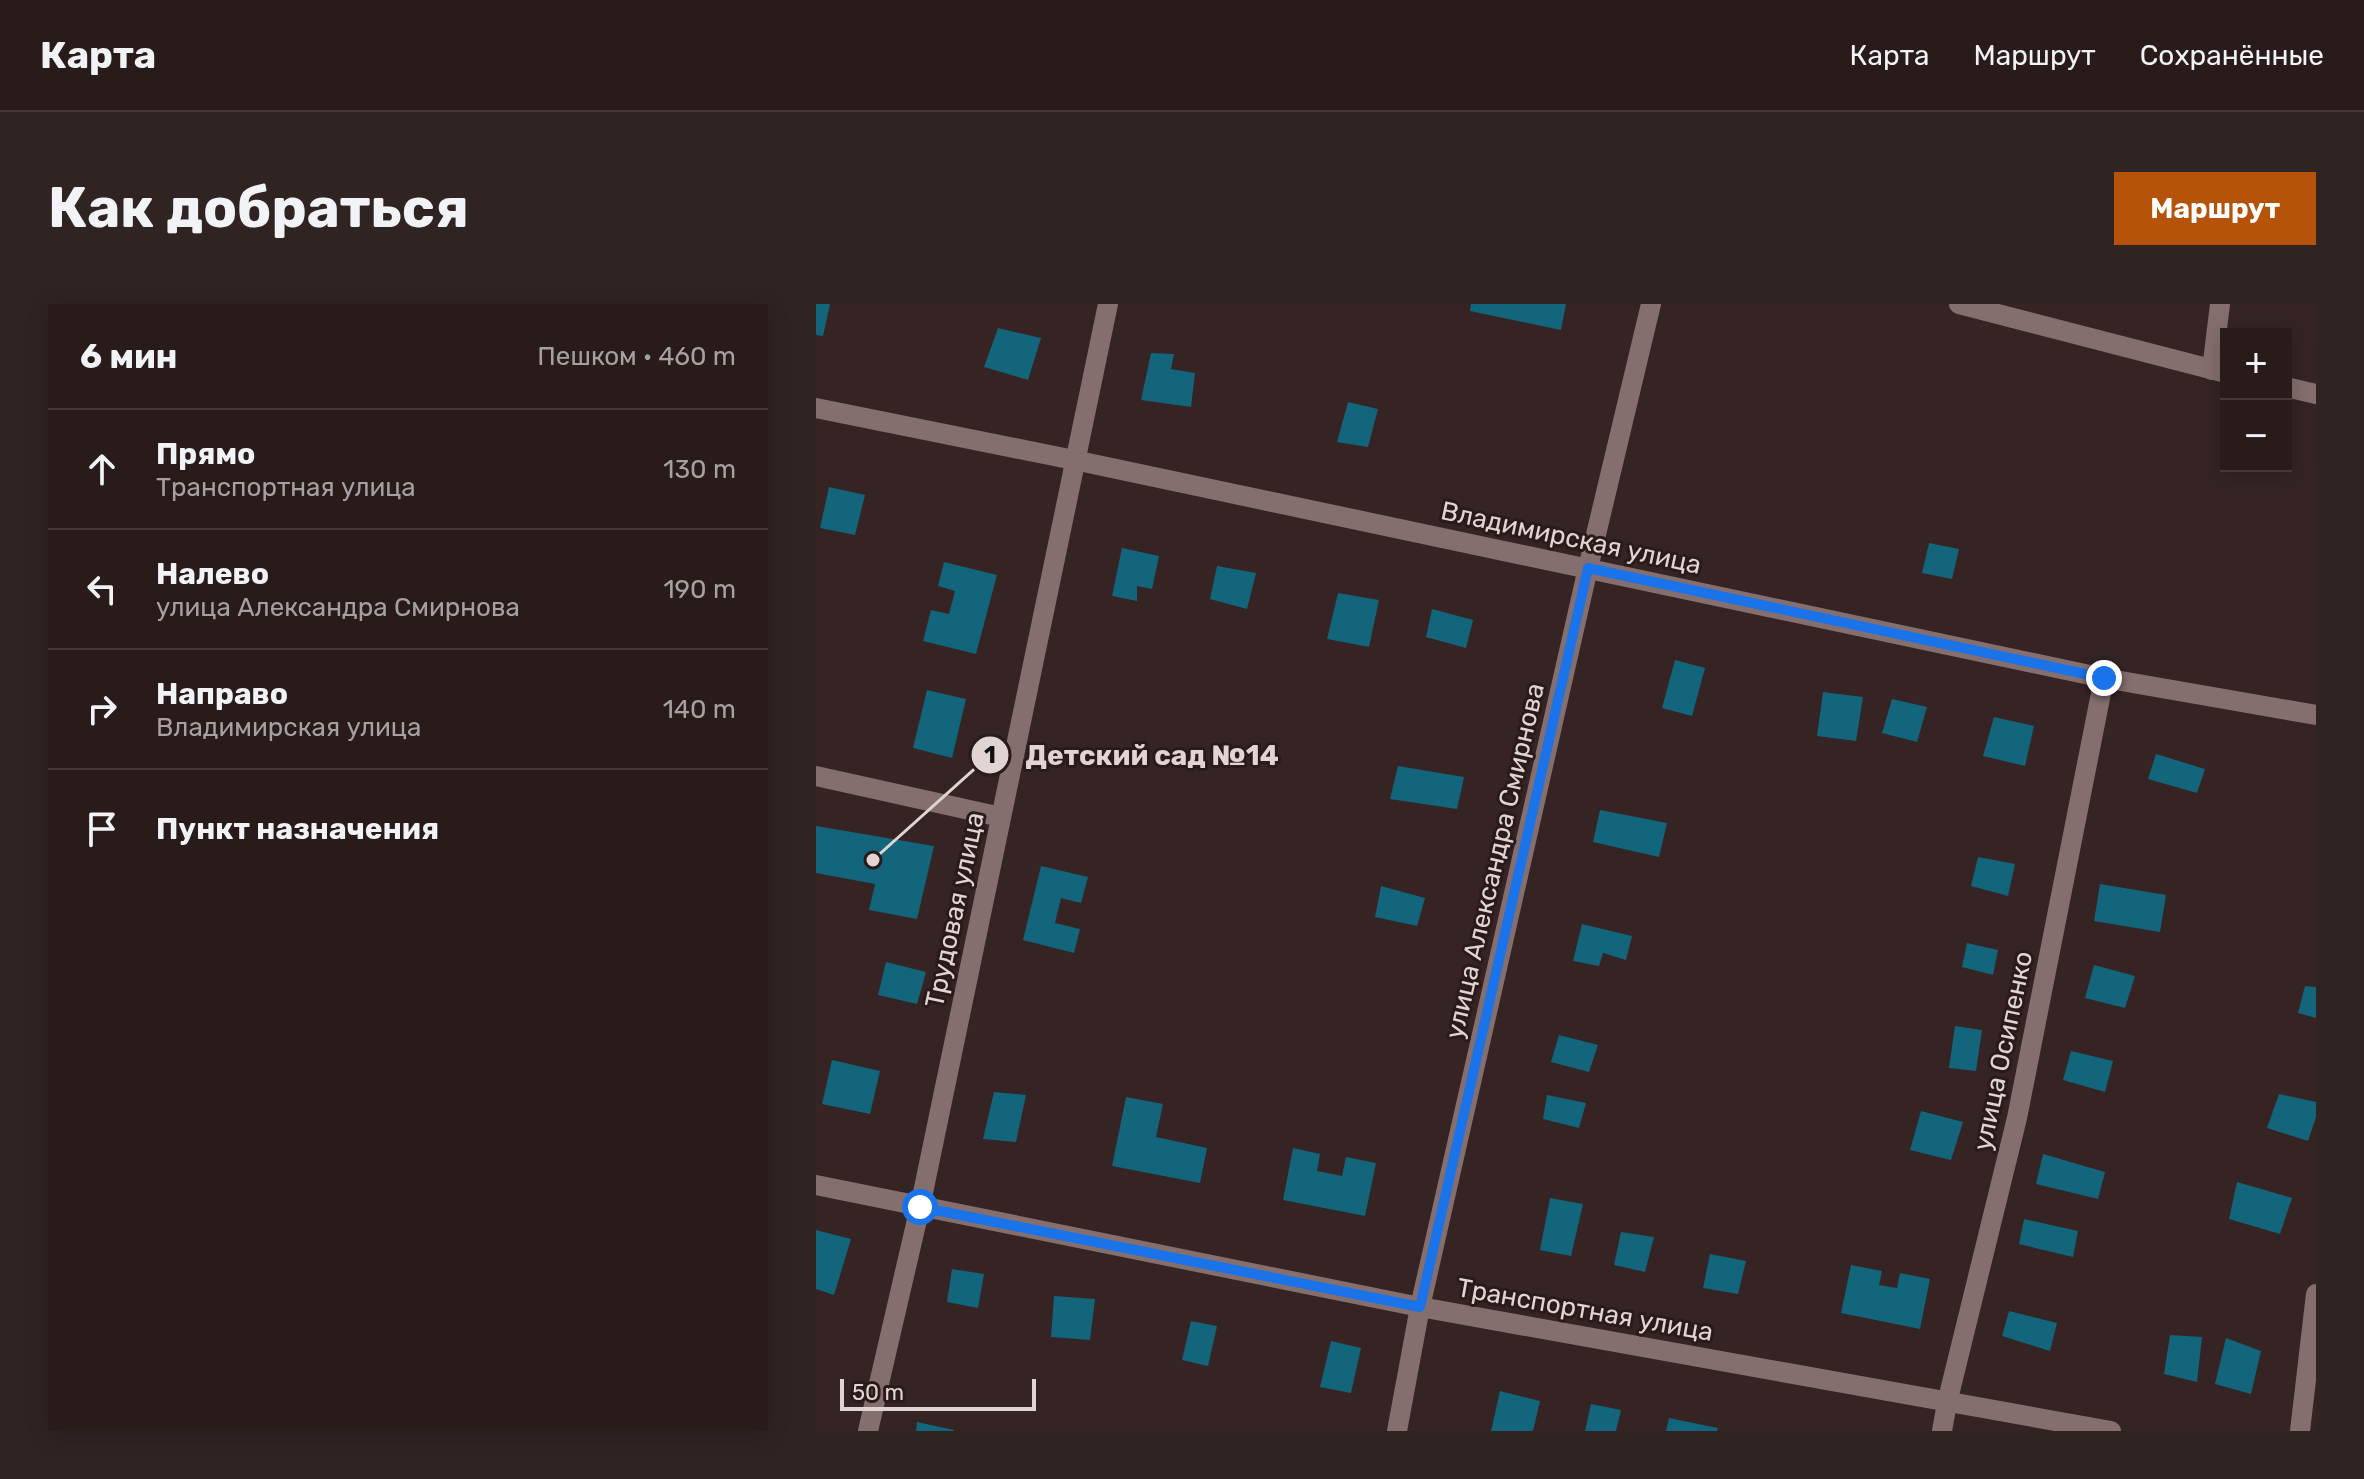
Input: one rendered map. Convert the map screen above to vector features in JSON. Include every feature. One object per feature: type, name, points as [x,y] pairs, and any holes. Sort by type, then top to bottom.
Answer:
[{"type":"street","name":"Трудовая улица","points":[[868,1431],[920,1207],[1108,304]]},
{"type":"street","name":"улица Александра Смирнова","points":[[1397,1431],[1420,1307],[1651,304]]},
{"type":"street","points":[[1959,304],[2219,371],[2220,304]]},
{"type":"street","points":[[2292,388],[2316,394]]},
{"type":"street","name":"Владимирская улица","points":[[816,408],[2104,678],[2316,715]]},
{"type":"street","name":"улица Осипенко","points":[[1942,1431],[2017,1118],[2104,678]]},
{"type":"street","points":[[816,776],[1001,817]]},
{"type":"street","name":"Транспортная улица","points":[[816,1185],[1420,1307],[2111,1431]]},
{"type":"street","points":[[2300,1431],[2316,1294]]},
{"type":"building","points":[[816,304],[830,304],[823,336],[816,335]]},
{"type":"building","points":[[1471,304],[1566,304],[1561,330],[1470,311]]},
{"type":"building","points":[[998,328],[1041,338],[1028,380],[984,367]]},
{"type":"building","points":[[1151,353],[1174,354],[1171,369],[1195,373],[1191,407],[1141,400]]},
{"type":"building","points":[[1348,402],[1378,409],[1368,447],[1337,442]]},
{"type":"building","points":[[829,487],[865,495],[855,535],[820,528]]},
{"type":"building","points":[[1929,543],[1959,549],[1952,579],[1922,573]]},
{"type":"building","points":[[1122,548],[1159,556],[1152,589],[1137,586],[1137,601],[1112,596]]},
{"type":"building","points":[[944,562],[997,575],[976,654],[923,641],[931,610],[949,614],[955,591],[938,586]]},
{"type":"building","points":[[1217,566],[1256,573],[1247,609],[1210,599]]},
{"type":"building","points":[[1338,593],[1379,600],[1369,647],[1327,639]]},
{"type":"building","points":[[1432,609],[1473,620],[1466,648],[1426,637]]},
{"type":"building","points":[[1675,660],[1705,668],[1692,716],[1662,708]]},
{"type":"building","points":[[927,690],[966,699],[952,758],[913,748]]},
{"type":"building","points":[[1823,692],[1863,697],[1856,741],[1817,736]]},
{"type":"building","points":[[1892,699],[1927,707],[1917,742],[1882,733]]},
{"type":"building","points":[[1994,717],[2034,726],[2025,766],[1983,756]]},
{"type":"building","points":[[2156,754],[2205,769],[2197,793],[2148,779]]},
{"type":"building","points":[[1398,766],[1464,777],[1457,809],[1390,799]]},
{"type":"building","points":[[1600,810],[1667,823],[1659,857],[1593,842]]},
{"type":"building","points":[[816,826],[934,846],[917,919],[869,910],[875,884],[816,873]]},
{"type":"building","points":[[1978,857],[2015,864],[2008,896],[1971,886]]},
{"type":"building","points":[[1041,866],[1088,877],[1081,903],[1061,898],[1055,923],[1080,929],[1074,953],[1023,940]]},
{"type":"building","points":[[2100,884],[2166,895],[2160,932],[2094,921]]},
{"type":"building","points":[[1381,886],[1425,898],[1417,926],[1375,917]]},
{"type":"building","points":[[1582,924],[1632,936],[1626,960],[1603,953],[1599,966],[1573,961]]},
{"type":"building","points":[[1967,943],[1998,950],[1993,975],[1962,967]]},
{"type":"building","points":[[886,962],[926,972],[917,1004],[878,995]]},
{"type":"building","points":[[2094,965],[2135,976],[2125,1008],[2085,998]]},
{"type":"building","points":[[2305,986],[2316,987],[2316,1018],[2298,1013]]},
{"type":"building","points":[[1955,1026],[1982,1030],[1976,1071],[1949,1068]]},
{"type":"building","points":[[1559,1035],[1598,1045],[1589,1072],[1551,1062]]},
{"type":"building","points":[[2071,1051],[2113,1061],[2105,1092],[2063,1080]]},
{"type":"building","points":[[832,1060],[880,1071],[870,1114],[822,1104]]},
{"type":"building","points":[[994,1092],[1026,1095],[1016,1142],[983,1139]]},
{"type":"building","points":[[2279,1094],[2316,1102],[2316,1117],[2308,1141],[2267,1128]]},
{"type":"building","points":[[1547,1095],[1586,1103],[1579,1128],[1543,1119]]},
{"type":"building","points":[[1126,1097],[1163,1104],[1156,1137],[1207,1148],[1200,1183],[1112,1166]]},
{"type":"building","points":[[1921,1111],[1963,1122],[1951,1160],[1910,1150]]},
{"type":"building","points":[[1293,1148],[1320,1154],[1317,1171],[1342,1176],[1346,1157],[1376,1163],[1365,1216],[1283,1200]]},
{"type":"building","points":[[2043,1154],[2105,1172],[2098,1199],[2036,1184]]},
{"type":"building","points":[[2237,1182],[2292,1198],[2280,1234],[2229,1219]]},
{"type":"building","points":[[1550,1198],[1583,1204],[1571,1256],[1540,1250]]},
{"type":"building","points":[[2024,1219],[2078,1231],[2073,1257],[2019,1244]]},
{"type":"building","points":[[816,1230],[851,1239],[834,1295],[816,1289]]},
{"type":"building","points":[[1621,1232],[1654,1237],[1645,1272],[1614,1265]]},
{"type":"building","points":[[1710,1254],[1746,1261],[1738,1294],[1703,1288]]},
{"type":"building","points":[[1851,1265],[1882,1271],[1879,1285],[1897,1288],[1900,1273],[1930,1279],[1920,1329],[1841,1313]]},
{"type":"building","points":[[952,1269],[984,1274],[978,1308],[947,1302]]},
{"type":"building","points":[[1054,1296],[1095,1299],[1090,1340],[1051,1337]]},
{"type":"building","points":[[2009,1311],[2057,1323],[2050,1351],[2002,1336]]},
{"type":"building","points":[[1191,1321],[1217,1326],[1208,1366],[1182,1360]]},
{"type":"building","points":[[2170,1335],[2202,1337],[2197,1382],[2164,1374]]},
{"type":"building","points":[[2226,1338],[2261,1351],[2251,1394],[2215,1384]]},
{"type":"building","points":[[1331,1341],[1361,1348],[1351,1393],[1320,1387]]},
{"type":"building","points":[[1500,1391],[1540,1401],[1533,1431],[1491,1431]]},
{"type":"building","points":[[1591,1404],[1621,1410],[1616,1431],[1585,1431]]},
{"type":"building","points":[[1669,1418],[1718,1428],[1717,1431],[1666,1431]]},
{"type":"building","points":[[917,1422],[954,1430],[954,1431],[916,1431]]},
{"type":"place","name":"Детский сад №14","points":[[873,860]]},
{"type":"route","points":[[920,1207],[1420,1307],[1588,568],[2104,678]]}]
